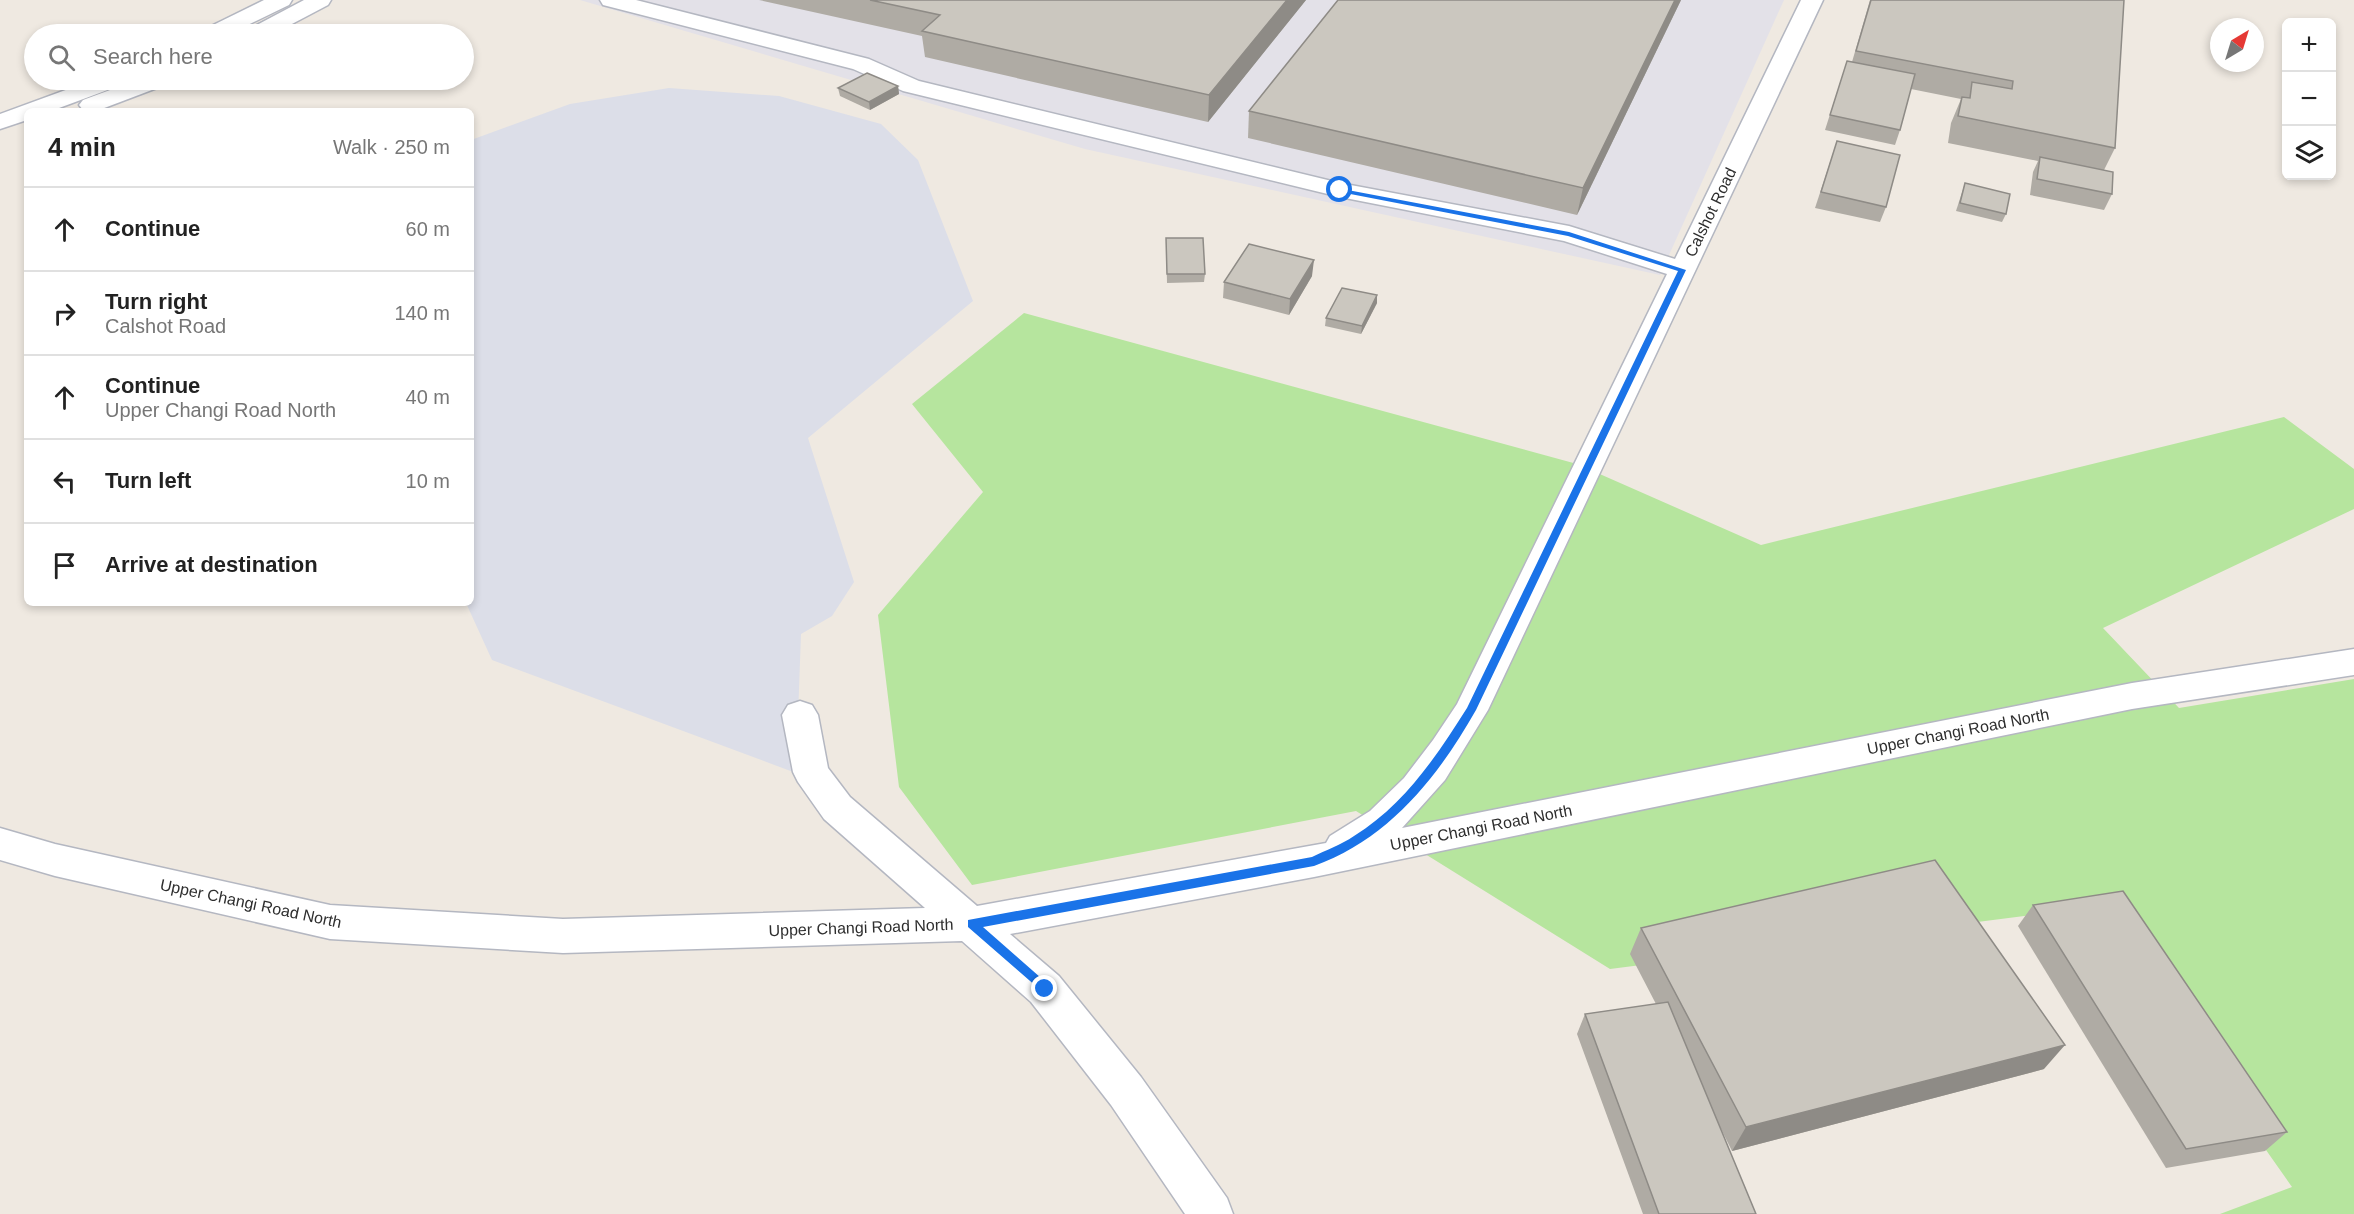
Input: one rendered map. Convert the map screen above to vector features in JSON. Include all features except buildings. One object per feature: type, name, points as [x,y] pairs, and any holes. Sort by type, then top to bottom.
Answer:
[{"type":"street","points":[[233,24],[281,0]]},
{"type":"street","points":[[276,24],[320,0]]},
{"type":"street","points":[[611,0],[861,64],[911,86],[1340,190],[1569,234],[1683,270]]},
{"type":"street","name":"Calshot Road","points":[[1314,861],[1357,841],[1407,800],[1453,741],[1471,710],[1812,0]]},
{"type":"street","points":[[39,108],[86,90]]},
{"type":"street","points":[[84,108],[131,90]]},
{"type":"street","points":[[0,122],[24,114]]},
{"type":"street","points":[[0,138],[24,130]]},
{"type":"street","name":"Upper Changi Road North","points":[[0,844],[55,860],[330,922],[563,936],[972,924],[1314,861],[2132,696],[2354,662]]},
{"type":"street","points":[[800,715],[811,772],[837,808],[1045,989],[1126,1090],[1211,1214]]},
{"type":"shaded area","points":[[580,0],[1784,0],[1660,275],[1085,149]]},
{"type":"shaded area","points":[[669,88],[779,96],[881,124],[918,160],[973,301],[808,438],[854,582],[832,616],[801,634],[796,773],[492,660],[467,606],[474,606],[474,139],[570,104]]},
{"type":"green space","points":[[1024,313],[1577,464],[1761,545],[2284,417],[2354,469],[2354,509],[2103,628],[2179,708],[2354,679],[2354,1214],[2220,1214],[2292,1187],[2095,907],[1610,969],[1356,811],[972,885],[899,787],[878,615],[983,492],[912,404]]},
{"type":"route","points":[[1045,989],[972,924],[1314,861],[1357,841],[1407,800],[1436,765],[1471,710],[1683,270],[1569,234],[1340,190]]}]
